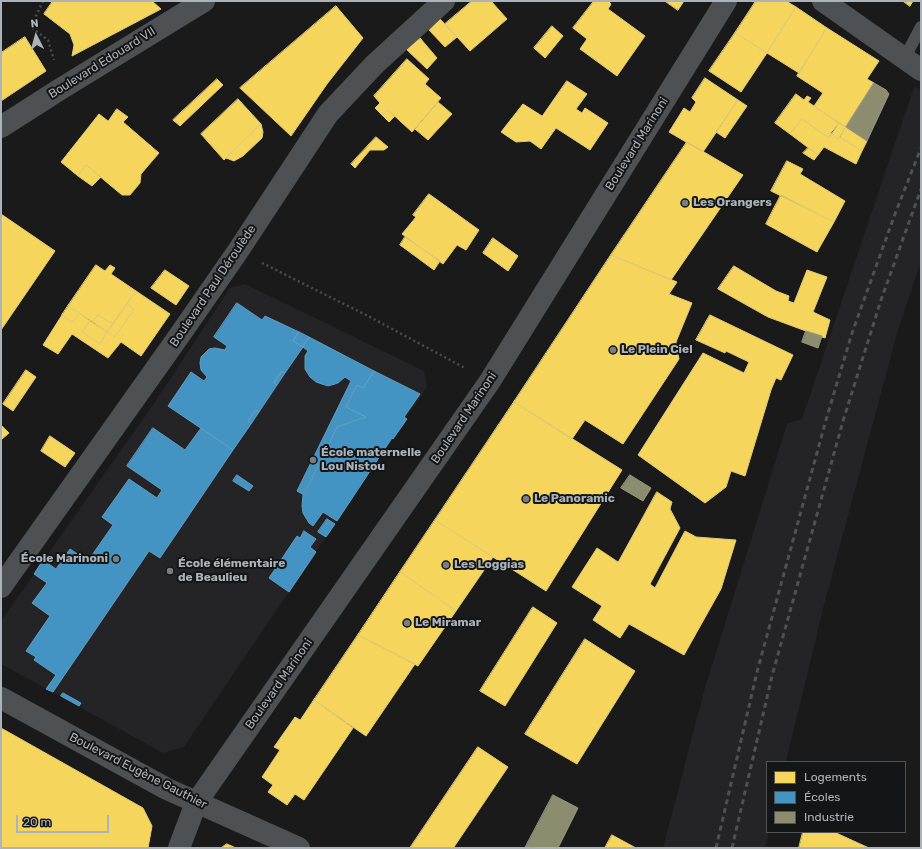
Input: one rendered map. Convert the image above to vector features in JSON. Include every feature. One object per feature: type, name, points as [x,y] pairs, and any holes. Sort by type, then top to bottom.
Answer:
[{"type":"street","name":"Boulevard Edouard VII","points":[[1,127],[204,1]]},
{"type":"street","name":"Boulevard Paul Déroulède","points":[[1,587],[238,251],[328,114],[375,64],[444,1]]},
{"type":"street","name":"Boulevard Marinoni","points":[[179,848],[196,803],[490,381],[726,1]]},
{"type":"street","points":[[823,1],[912,65]]},
{"type":"street","name":"Boulevard Eugène Gauthier","points":[[1,698],[167,789],[299,848]]},
{"type":"lane","points":[[912,65],[921,26]]},
{"type":"path","points":[[43,1],[31,27],[48,40],[62,88]]},
{"type":"path","points":[[238,251],[368,316],[490,381]]},
{"type":"shaded area","points":[[914,87],[921,89],[921,261],[898,330],[824,605],[786,761],[766,761],[766,833],[769,833],[765,848],[663,848],[704,691],[787,424],[802,419]]},
{"type":"shaded area","name":"École élémentaire de Beaulieu","points":[[245,284],[424,371],[427,387],[184,747],[163,753],[1,664],[1,621],[157,399],[230,288]]},
{"type":"building: Logements","points":[[53,1],[152,1],[161,9],[72,56],[74,45],[70,34],[44,14]]},
{"type":"building: Logements","points":[[472,1],[491,1],[507,19],[470,51],[445,24]]},
{"type":"building: Logements","points":[[594,1],[608,1],[611,4],[608,9],[645,36],[617,76],[580,49],[587,39],[573,28]]},
{"type":"building: Logements","points":[[665,1],[684,1],[678,10]]},
{"type":"building: Logements","points":[[756,1],[786,1],[796,7],[767,53],[735,33]]},
{"type":"building: Logements","points":[[903,1],[913,1],[910,6]]},
{"type":"building: Logements","points":[[336,6],[363,38],[327,84],[291,136],[240,88]]},
{"type":"building: Logements","points":[[796,7],[827,28],[799,73],[767,53]]},
{"type":"building: Logements","points":[[440,19],[457,37],[445,47],[429,30]]},
{"type":"building: Logements","points":[[552,26],[563,36],[545,58],[534,48]]},
{"type":"building: Logements","points":[[827,28],[879,61],[867,79],[874,83],[846,127],[814,106],[823,93],[797,76]]},
{"type":"building: Logements","points":[[735,33],[767,53],[741,92],[709,71]]},
{"type":"building: Logements","points":[[25,37],[46,71],[1,101],[1,53]]},
{"type":"building: Logements","points":[[420,38],[437,58],[427,69],[406,49]]},
{"type":"building: Logements","points":[[407,59],[429,79],[425,84],[441,98],[412,132],[388,110],[382,115],[375,108],[380,103],[374,96]]},
{"type":"building: Logements","points":[[705,78],[738,100],[703,152],[669,132],[684,108],[690,112],[696,102],[692,98]]},
{"type":"building: Logements","points":[[217,79],[223,85],[180,126],[173,120]]},
{"type":"building: Logements","points":[[567,81],[587,94],[576,109],[582,113],[585,108],[608,123],[590,150],[556,128],[541,149],[530,141],[516,142],[501,132],[523,104],[542,116]]},
{"type":"building: Logements","points":[[796,94],[804,100],[807,96],[811,98],[808,102],[839,123],[829,138],[802,119],[790,134],[775,123]]},
{"type":"building: Logements","points":[[238,99],[261,124],[224,160],[201,134]]},
{"type":"building: Logements","points":[[738,100],[747,106],[725,138],[716,132]]},
{"type":"building: Logements","points":[[438,102],[452,114],[428,140],[415,129]]},
{"type":"building: Logements","points":[[117,109],[128,117],[123,122],[159,153],[141,174],[140,183],[130,195],[122,195],[86,165],[78,176],[61,162],[99,114],[108,121]]},
{"type":"building: Logements","points":[[388,110],[395,116],[389,122],[382,115]]},
{"type":"building: Logements","points":[[802,119],[829,138],[831,133],[838,139],[840,137],[862,151],[856,164],[824,147],[818,155],[790,134]]},
{"type":"building: Logements","points":[[839,123],[846,127],[838,139],[831,133]]},
{"type":"building: Logements","points":[[261,124],[263,132],[262,138],[243,156],[234,161],[226,158]]},
{"type":"building: Logements","points":[[846,127],[867,141],[862,151],[840,137]]},
{"type":"building: Logements","points":[[376,137],[388,147],[384,150],[370,150],[355,168],[351,164]]},
{"type":"building: Logements","name":"Les Orangers","points":[[687,142],[743,175],[671,280],[611,255]]},
{"type":"building: Logements","points":[[808,148],[818,155],[814,160],[803,153]]},
{"type":"building: Logements","points":[[787,161],[803,169],[800,174],[845,201],[834,222],[771,191]]},
{"type":"building: Logements","points":[[86,165],[101,177],[92,186],[78,176]]},
{"type":"building: Logements","points":[[429,194],[479,230],[466,250],[457,245],[443,264],[402,234],[416,217],[413,215]]},
{"type":"building: Logements","points":[[781,195],[834,222],[817,252],[766,224]]},
{"type":"building: Logements","points":[[1,214],[55,251],[1,330]]},
{"type":"building: Logements","points":[[405,237],[440,261],[434,270],[400,245]]},
{"type":"building: Logements","points":[[493,238],[518,256],[508,271],[483,253]]},
{"type":"building: Logements","name":"Le Plein Ciel","points":[[611,255],[677,282],[669,294],[692,303],[676,342],[679,359],[623,444],[585,420],[572,439],[514,402]]},
{"type":"building: Logements","points":[[96,265],[105,271],[110,265],[115,268],[111,274],[136,291],[113,324],[98,315],[93,322],[68,306]]},
{"type":"building: Logements","points":[[734,266],[776,291],[789,296],[788,301],[794,303],[807,270],[827,277],[813,312],[830,320],[825,338],[768,317],[718,289]]},
{"type":"building: Logements","points":[[165,270],[189,286],[176,305],[151,288]]},
{"type":"building: Logements","points":[[136,291],[170,314],[141,356],[121,342],[108,358],[72,334],[58,354],[43,345],[62,315],[72,322],[79,313],[90,321],[82,332],[100,344],[107,332],[115,337],[134,309],[127,304]]},
{"type":"building: Logements","points":[[127,304],[134,309],[115,337],[107,332]]},
{"type":"building: Logements","points":[[68,306],[79,313],[72,322],[62,315]]},
{"type":"building: Logements","points":[[98,315],[113,324],[107,332],[93,322]]},
{"type":"building: Logements","points":[[710,315],[793,355],[781,380],[776,378],[771,390],[745,476],[731,471],[726,487],[705,503],[638,455],[703,353],[744,373],[749,362],[726,351],[725,353],[696,340]]},
{"type":"building: Logements","points":[[90,321],[107,332],[100,344],[82,332]]},
{"type":"building: Logements","points":[[26,370],[36,377],[13,411],[3,404]]},
{"type":"building: Logements","name":"Le Panoramic","points":[[514,402],[622,470],[546,591],[435,520]]},
{"type":"building: Logements","points":[[1,425],[9,433],[1,440]]},
{"type":"building: Logements","points":[[50,436],[75,453],[65,467],[41,451]]},
{"type":"building: Logements","points":[[657,492],[672,502],[670,509],[680,528],[650,584],[655,588],[685,531],[696,537],[736,540],[721,589],[684,655],[629,624],[620,638],[593,620],[602,606],[572,587],[597,548],[618,562]]},
{"type":"building: Logements","name":"Les Loggias","points":[[435,520],[493,557],[456,611],[400,572]]},
{"type":"building: Logements","name":"Le Miramar","points":[[400,572],[456,611],[418,666],[358,635]]},
{"type":"building: Logements","points":[[533,607],[557,623],[505,706],[480,691]]},
{"type":"building: Logements","points":[[358,635],[415,664],[366,736],[314,700]]},
{"type":"building: Logements","points":[[585,639],[635,671],[577,764],[525,734]]},
{"type":"building: Logements","points":[[314,700],[353,728],[304,800],[295,794],[287,805],[268,792],[273,785],[262,777],[280,750],[274,747],[295,717],[300,720]]},
{"type":"building: Logements","points":[[1,728],[143,808],[152,826],[148,848],[1,848]]},
{"type":"building: Logements","points":[[478,747],[508,767],[454,847],[455,848],[410,848]]},
{"type":"building: Logements","points":[[803,833],[836,833],[869,848],[799,848]]},
{"type":"building: Logements","points":[[612,835],[636,848],[605,848]]},
{"type":"building: Logements","points":[[227,844],[236,848],[221,848]]},
{"type":"building: Écoles","points":[[237,303],[262,320],[265,316],[299,332],[293,341],[303,347],[285,373],[282,371],[274,383],[277,385],[259,412],[256,410],[248,421],[251,424],[233,450],[168,406],[191,372],[204,381],[207,377],[201,370],[201,357],[209,349],[215,348],[225,350],[227,346],[214,337]]},
{"type":"building: Écoles","points":[[299,332],[309,337],[303,347],[293,341]]},
{"type":"building: Écoles","points":[[309,337],[374,371],[363,388],[357,385],[346,407],[366,417],[337,427],[304,495],[297,491],[351,381],[345,377],[338,383],[328,386],[316,382],[310,377],[305,369],[305,356],[308,351],[303,347]]},
{"type":"building: Écoles","points":[[282,371],[285,373],[277,385],[274,383]]},
{"type":"building: Écoles","points":[[374,371],[420,394],[404,417],[407,419],[393,439],[392,438],[337,521],[323,512],[313,526],[309,523],[303,513],[303,495],[337,427],[366,417],[346,407],[357,385],[363,388]]},
{"type":"building: Écoles","points":[[256,410],[259,412],[251,424],[248,421]]},
{"type":"building: Écoles","name":"École Marinoni","points":[[153,428],[185,450],[201,428],[233,450],[160,558],[149,551],[53,692],[46,689],[56,675],[34,660],[36,657],[26,651],[50,616],[32,603],[47,583],[34,574],[43,560],[56,569],[70,549],[88,561],[113,525],[102,517],[129,479],[157,498],[162,490],[127,466]]},
{"type":"building: Écoles","points":[[237,475],[253,486],[249,491],[233,481]]},
{"type":"building: Écoles","points":[[327,519],[335,524],[326,537],[318,532]]},
{"type":"building: Écoles","points":[[304,531],[316,539],[310,547],[316,552],[289,592],[269,578],[297,536],[300,538]]},
{"type":"building: Écoles","points":[[63,693],[81,703],[79,706],[61,696]]},
{"type":"building: Industrie","points":[[874,83],[886,90],[889,94],[867,141],[846,127]]},
{"type":"building: Industrie","points":[[806,331],[822,336],[818,348],[802,342]]},
{"type":"building: Industrie","points":[[630,475],[651,488],[643,501],[621,488]]},
{"type":"building: Industrie","points":[[553,795],[578,808],[558,848],[525,848]]},
{"type":"railway","points":[[716,848],[757,672],[826,420],[852,333],[895,214],[921,148]]},
{"type":"railway","points":[[732,848],[772,676],[843,421],[881,300],[921,189]]},
{"type":"place","name":"Les Orangers","points":[[685,203]]},
{"type":"place","name":"Le Plein Ciel","points":[[613,350]]},
{"type":"place","name":"École maternelle Lou Nistou","points":[[313,460]]},
{"type":"place","name":"Le Panoramic","points":[[526,499]]},
{"type":"place","name":"École Marinoni","points":[[116,559]]},
{"type":"place","name":"Les Loggias","points":[[446,565]]},
{"type":"place","name":"École élémentaire de Beaulieu","points":[[170,571]]},
{"type":"place","name":"Le Miramar","points":[[407,623]]}]
